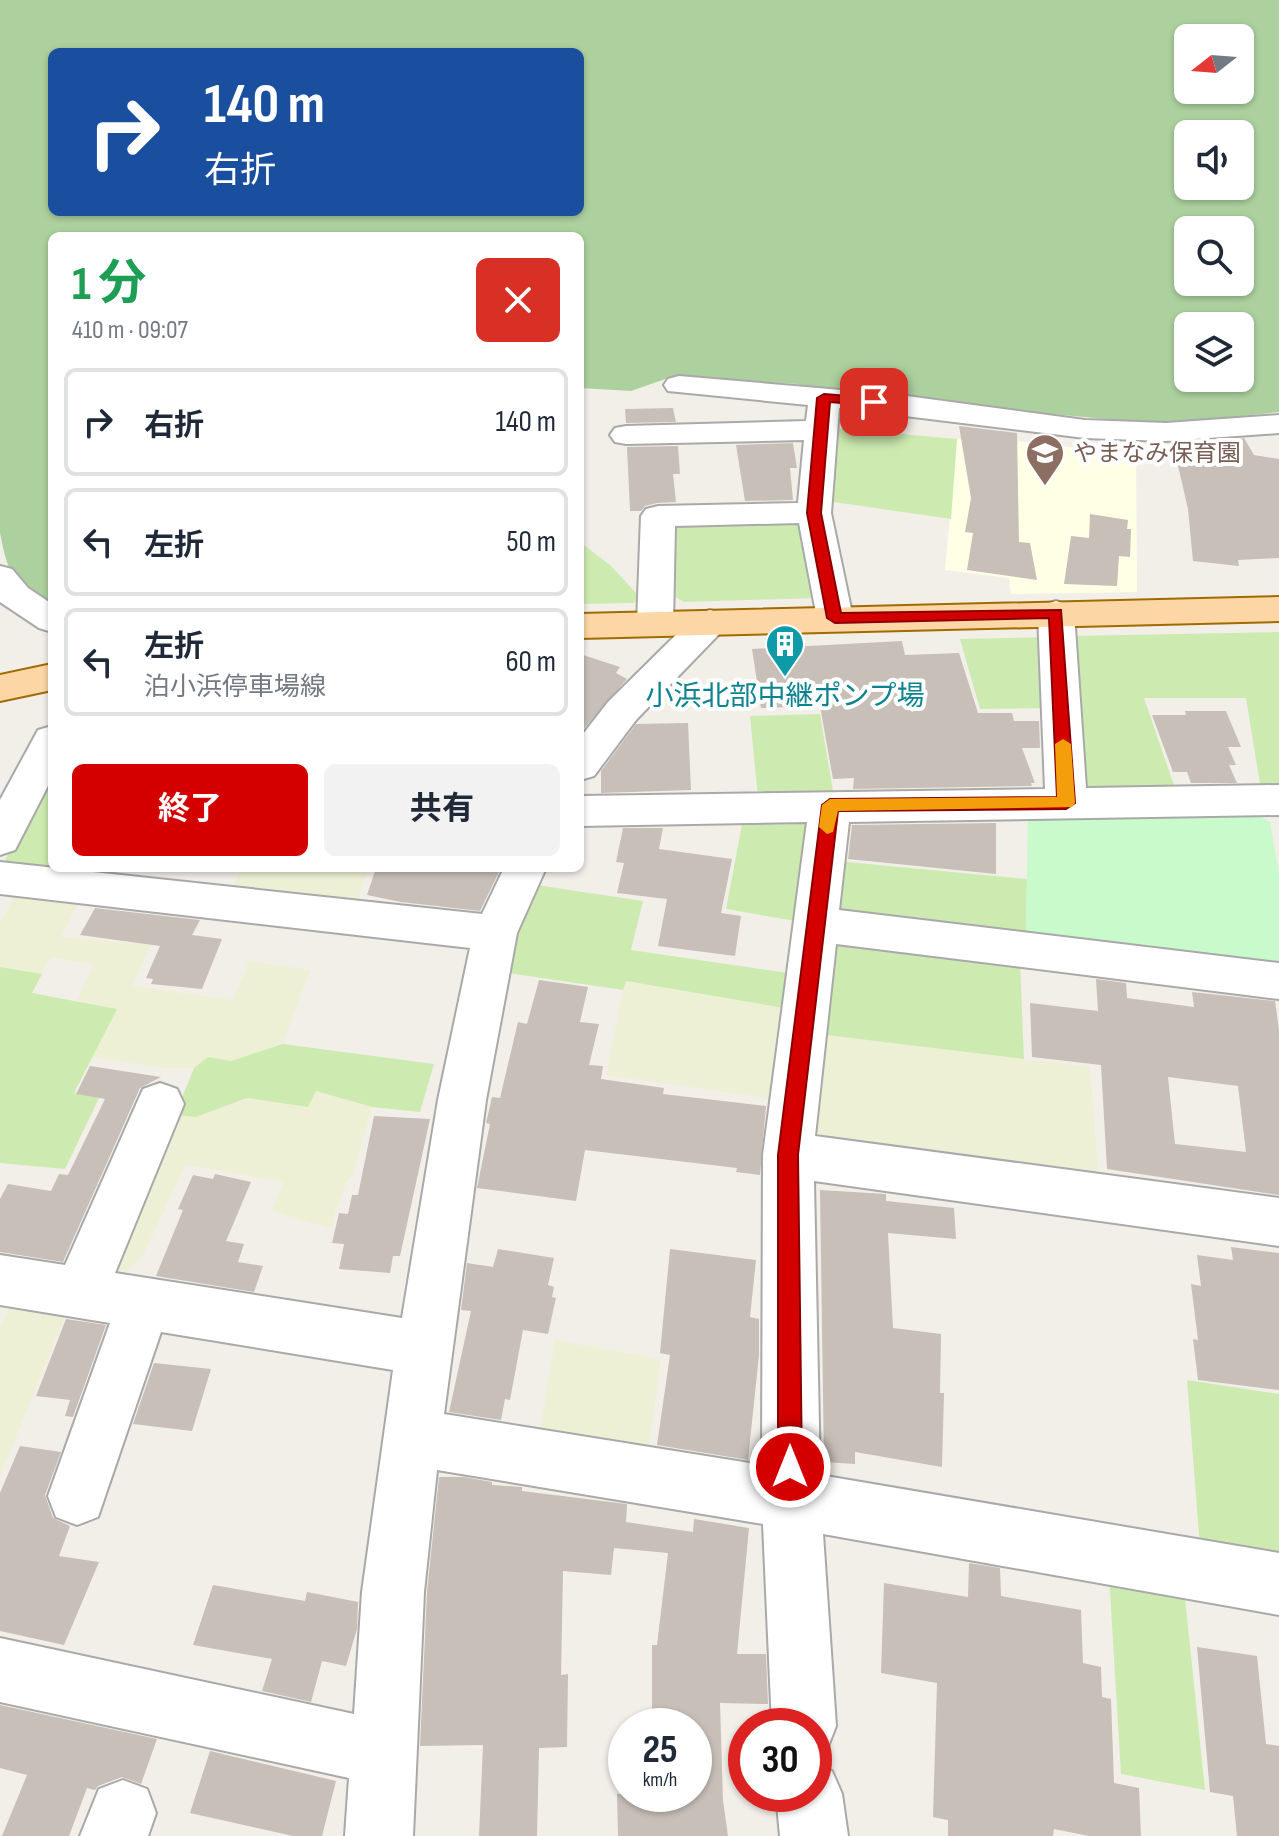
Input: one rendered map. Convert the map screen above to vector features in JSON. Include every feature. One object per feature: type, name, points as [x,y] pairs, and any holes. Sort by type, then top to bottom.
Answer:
[{"type":"main road","points":[[584,626],[1279,609]]},
{"type":"main road","points":[[0,688],[48,678]]},
{"type":"street","points":[[679,385],[822,414]]},
{"type":"street","points":[[626,435],[899,404],[1085,429],[1166,432],[1279,424]]},
{"type":"street","points":[[822,414],[814,513],[835,618]]},
{"type":"street","points":[[655,624],[658,516],[814,513]]},
{"type":"street","points":[[0,577],[2,583],[20,599],[48,617]]},
{"type":"street","points":[[1056,613],[1066,803]]},
{"type":"street","points":[[584,761],[622,711],[710,622]]},
{"type":"street","points":[[0,839],[48,748]]},
{"type":"street","points":[[584,811],[1066,803],[1277,810]]},
{"type":"street","points":[[803,1708],[791,1499],[788,1155],[830,805]]},
{"type":"street","points":[[379,1836],[393,1592],[424,1348],[462,1100],[495,933],[523,872]]},
{"type":"street","points":[[0,878],[221,886],[495,933]]},
{"type":"street","points":[[815,924],[1279,981]]},
{"type":"street","points":[[80,1293],[160,1104]]},
{"type":"street","points":[[788,1155],[1279,1222]]},
{"type":"street","points":[[0,1280],[424,1348]]},
{"type":"street","points":[[77,1496],[144,1303]]},
{"type":"street","points":[[414,1438],[791,1499],[1279,1584]]},
{"type":"street","points":[[0,1670],[382,1753]]},
{"type":"street","points":[[811,1812],[814,1836]]},
{"type":"shaded area","name":"やまなみ保育園","points":[[957,439],[1017,446],[1018,441],[1136,455],[1137,592],[1011,594],[1009,578],[945,570]]},
{"type":"shaded area","points":[[239,872],[368,872],[353,911],[232,888]]},
{"type":"shaded area","points":[[19,889],[82,895],[61,937],[150,945],[133,986],[233,1000],[249,961],[310,970],[283,1044],[231,1061],[208,1057],[194,1068],[162,1068],[92,1057],[116,1010],[77,1000],[94,965],[51,957],[42,974],[0,967],[0,922]]},
{"type":"shaded area","points":[[625,981],[790,1009],[780,1100],[606,1075]]},
{"type":"shaded area","points":[[818,1034],[1090,1067],[1099,1182],[821,1144],[806,1131]]},
{"type":"shaded area","points":[[316,1091],[372,1107],[353,1176],[347,1181],[330,1228],[272,1211],[283,1182],[186,1165],[143,1255],[113,1285],[91,1281],[163,1114],[196,1117],[247,1098],[308,1107]]},
{"type":"shaded area","points":[[15,1295],[70,1304],[0,1476],[0,1328]]},
{"type":"shaded area","points":[[555,1340],[661,1359],[648,1453],[539,1437]]},
{"type":"green space","points":[[0,0],[1279,0],[1279,412],[1175,424],[833,393],[797,384],[671,377],[631,391],[584,388],[584,232],[48,232],[48,603],[21,584],[10,570],[0,533]]},
{"type":"green space","points":[[833,428],[957,439],[951,519],[827,501]]},
{"type":"green space","points":[[681,520],[806,523],[818,598],[684,602],[667,592],[667,529]]},
{"type":"green space","points":[[584,545],[611,566],[639,596],[634,603],[584,604]]},
{"type":"green space","points":[[1279,632],[1279,789],[1261,790],[1246,698],[1144,698],[1176,791],[1093,793],[1078,785],[1069,636]]},
{"type":"green space","points":[[1047,637],[1049,708],[980,709],[960,639]]},
{"type":"green space","points":[[820,714],[834,797],[758,798],[750,716]]},
{"type":"green space","points":[[48,780],[48,872],[117,872],[112,883],[8,871],[4,862]]},
{"type":"green space","points":[[1247,810],[1270,822],[1279,874],[1279,968],[1026,937],[1028,813]]},
{"type":"green space","points":[[798,813],[814,826],[801,922],[726,909],[743,819]]},
{"type":"green space","points":[[837,861],[1027,879],[1026,937],[839,915]]},
{"type":"green space","points":[[530,884],[643,901],[631,950],[795,974],[790,1009],[626,981],[623,990],[501,972]]},
{"type":"green space","points":[[827,943],[1020,962],[1024,1059],[818,1034]]},
{"type":"green space","points":[[0,967],[42,974],[32,993],[117,1009],[74,1093],[99,1098],[65,1169],[0,1163]]},
{"type":"green space","points":[[283,1044],[434,1064],[420,1112],[372,1107],[316,1091],[308,1107],[247,1098],[196,1117],[175,1115],[194,1068],[208,1057],[231,1061]]},
{"type":"green space","points":[[1187,1380],[1279,1394],[1279,1562],[1200,1548]]},
{"type":"green space","points":[[1109,1575],[1184,1588],[1205,1790],[1121,1774]]},
{"type":"building","points":[[673,408],[676,422],[626,423],[625,409]]},
{"type":"building","points":[[959,426],[1017,433],[1019,542],[1030,543],[1037,580],[967,570],[973,533],[965,532],[971,498]]},
{"type":"building","points":[[1244,438],[1254,455],[1279,459],[1279,558],[1238,560],[1239,566],[1193,561],[1188,509],[1173,444]]},
{"type":"building","points":[[793,443],[797,468],[790,468],[793,500],[745,501],[736,445]]},
{"type":"building","points":[[678,446],[680,474],[673,474],[676,502],[657,503],[645,506],[641,511],[630,511],[627,447]]},
{"type":"building","points":[[1090,514],[1128,520],[1127,529],[1131,529],[1130,557],[1119,556],[1117,586],[1064,584],[1071,536],[1089,538]]},
{"type":"building","points":[[902,641],[905,655],[959,653],[978,713],[1012,713],[1014,721],[1039,721],[1040,748],[1022,748],[1035,783],[1031,783],[1032,786],[853,789],[854,778],[833,779],[820,706],[761,708],[752,649]]},
{"type":"building","points":[[584,655],[620,667],[616,673],[627,679],[584,728]]},
{"type":"building","points":[[1185,711],[1226,711],[1241,747],[1228,747],[1236,765],[1229,765],[1237,783],[1191,783],[1187,772],[1173,772],[1152,715],[1186,715]]},
{"type":"building","points":[[688,723],[691,790],[601,793],[601,771],[636,724]]},
{"type":"building","points":[[996,823],[996,874],[848,859],[852,825]]},
{"type":"building","points":[[623,828],[663,828],[659,849],[732,859],[721,913],[741,916],[735,956],[658,946],[667,899],[617,893],[624,863],[616,862]]},
{"type":"building","points":[[375,872],[499,872],[480,911],[367,895]]},
{"type":"building","points":[[95,908],[200,920],[192,935],[222,939],[202,989],[151,984],[153,979],[146,978],[160,946],[80,935]]},
{"type":"building","points":[[1096,979],[1126,983],[1127,998],[1194,1007],[1192,992],[1275,1001],[1279,1030],[1279,1195],[1107,1169],[1101,1065],[1032,1057],[1030,1003],[1098,1011]],"holes":[[[1168,1077],[1238,1086],[1246,1152],[1175,1144]]]},
{"type":"building","points":[[539,980],[588,987],[580,1022],[599,1024],[589,1065],[603,1066],[601,1079],[664,1088],[663,1094],[766,1106],[760,1175],[736,1172],[737,1168],[585,1150],[576,1201],[477,1188],[490,1124],[486,1123],[492,1097],[500,1098],[518,1022],[527,1024]]},
{"type":"building","points":[[90,1066],[161,1077],[140,1088],[63,1262],[0,1252],[0,1199],[8,1184],[51,1191],[59,1174],[68,1175],[105,1099],[76,1094]]},
{"type":"building","points":[[374,1116],[430,1119],[400,1256],[393,1256],[390,1273],[339,1269],[344,1244],[332,1243],[339,1213],[348,1214],[352,1195],[358,1195]]},
{"type":"building","points":[[215,1174],[251,1182],[226,1241],[244,1244],[238,1262],[263,1266],[254,1292],[156,1276],[183,1210],[178,1209],[193,1175],[213,1179]]},
{"type":"building","points":[[820,1190],[886,1194],[886,1201],[954,1208],[956,1239],[888,1233],[893,1328],[941,1334],[940,1393],[944,1393],[942,1467],[855,1452],[855,1464],[824,1462]]},
{"type":"building","points":[[1231,1247],[1279,1253],[1279,1390],[1198,1380],[1193,1339],[1198,1340],[1191,1284],[1201,1286],[1197,1255],[1233,1260]]},
{"type":"building","points":[[498,1249],[554,1258],[548,1285],[554,1287],[552,1297],[556,1298],[548,1334],[523,1330],[510,1400],[505,1399],[501,1420],[449,1412],[471,1311],[461,1310],[467,1263],[493,1267]]},
{"type":"building","points":[[670,1249],[756,1260],[750,1317],[759,1319],[759,1355],[748,1460],[657,1445],[670,1355],[660,1353]]},
{"type":"building","points":[[66,1319],[106,1325],[73,1417],[65,1416],[70,1400],[36,1396]]},
{"type":"building","points":[[154,1363],[211,1369],[192,1431],[133,1424]]},
{"type":"building","points":[[20,1446],[61,1452],[45,1495],[53,1518],[70,1526],[59,1556],[99,1562],[64,1645],[0,1631],[0,1493]]},
{"type":"building","points":[[439,1477],[464,1477],[492,1482],[492,1485],[522,1487],[522,1491],[627,1504],[626,1522],[693,1532],[694,1519],[749,1528],[737,1654],[766,1654],[768,1704],[720,1703],[723,1800],[728,1836],[618,1836],[617,1812],[712,1812],[712,1708],[652,1708],[652,1645],[657,1645],[668,1553],[614,1548],[611,1575],[563,1571],[561,1675],[568,1674],[567,1747],[539,1748],[537,1836],[479,1836],[483,1745],[420,1746],[427,1592]]},
{"type":"building","points":[[969,1563],[1000,1568],[1001,1596],[1081,1610],[1083,1663],[1101,1667],[1102,1697],[1111,1699],[1114,1783],[1139,1788],[1141,1836],[1089,1836],[1054,1829],[1053,1836],[948,1836],[948,1820],[933,1817],[937,1683],[881,1673],[884,1583],[968,1597]]},
{"type":"building","points":[[213,1585],[305,1601],[307,1592],[358,1602],[357,1629],[346,1666],[322,1661],[311,1702],[262,1691],[272,1659],[193,1645]]},
{"type":"building","points":[[1197,1647],[1257,1656],[1266,1744],[1279,1746],[1279,1836],[1237,1836],[1233,1796],[1210,1792]]},
{"type":"building","points":[[0,1705],[157,1739],[141,1784],[122,1777],[95,1790],[87,1788],[69,1836],[2,1836],[27,1775],[0,1768]]},
{"type":"building","points":[[210,1751],[336,1781],[322,1836],[293,1836],[190,1813]]},
{"type":"slow traffic","points":[[827,827],[830,805],[1066,803],[1063,744]]},
{"type":"place","name":"やまなみ保育園","points":[[1045,487]]},
{"type":"place","name":"小浜北部中継ポンプ場","points":[[785,678]]},
{"type":"route","points":[[790,1467],[788,1155],[830,805],[1066,803],[1056,613],[835,618],[814,513],[824,398],[874,402]]}]
